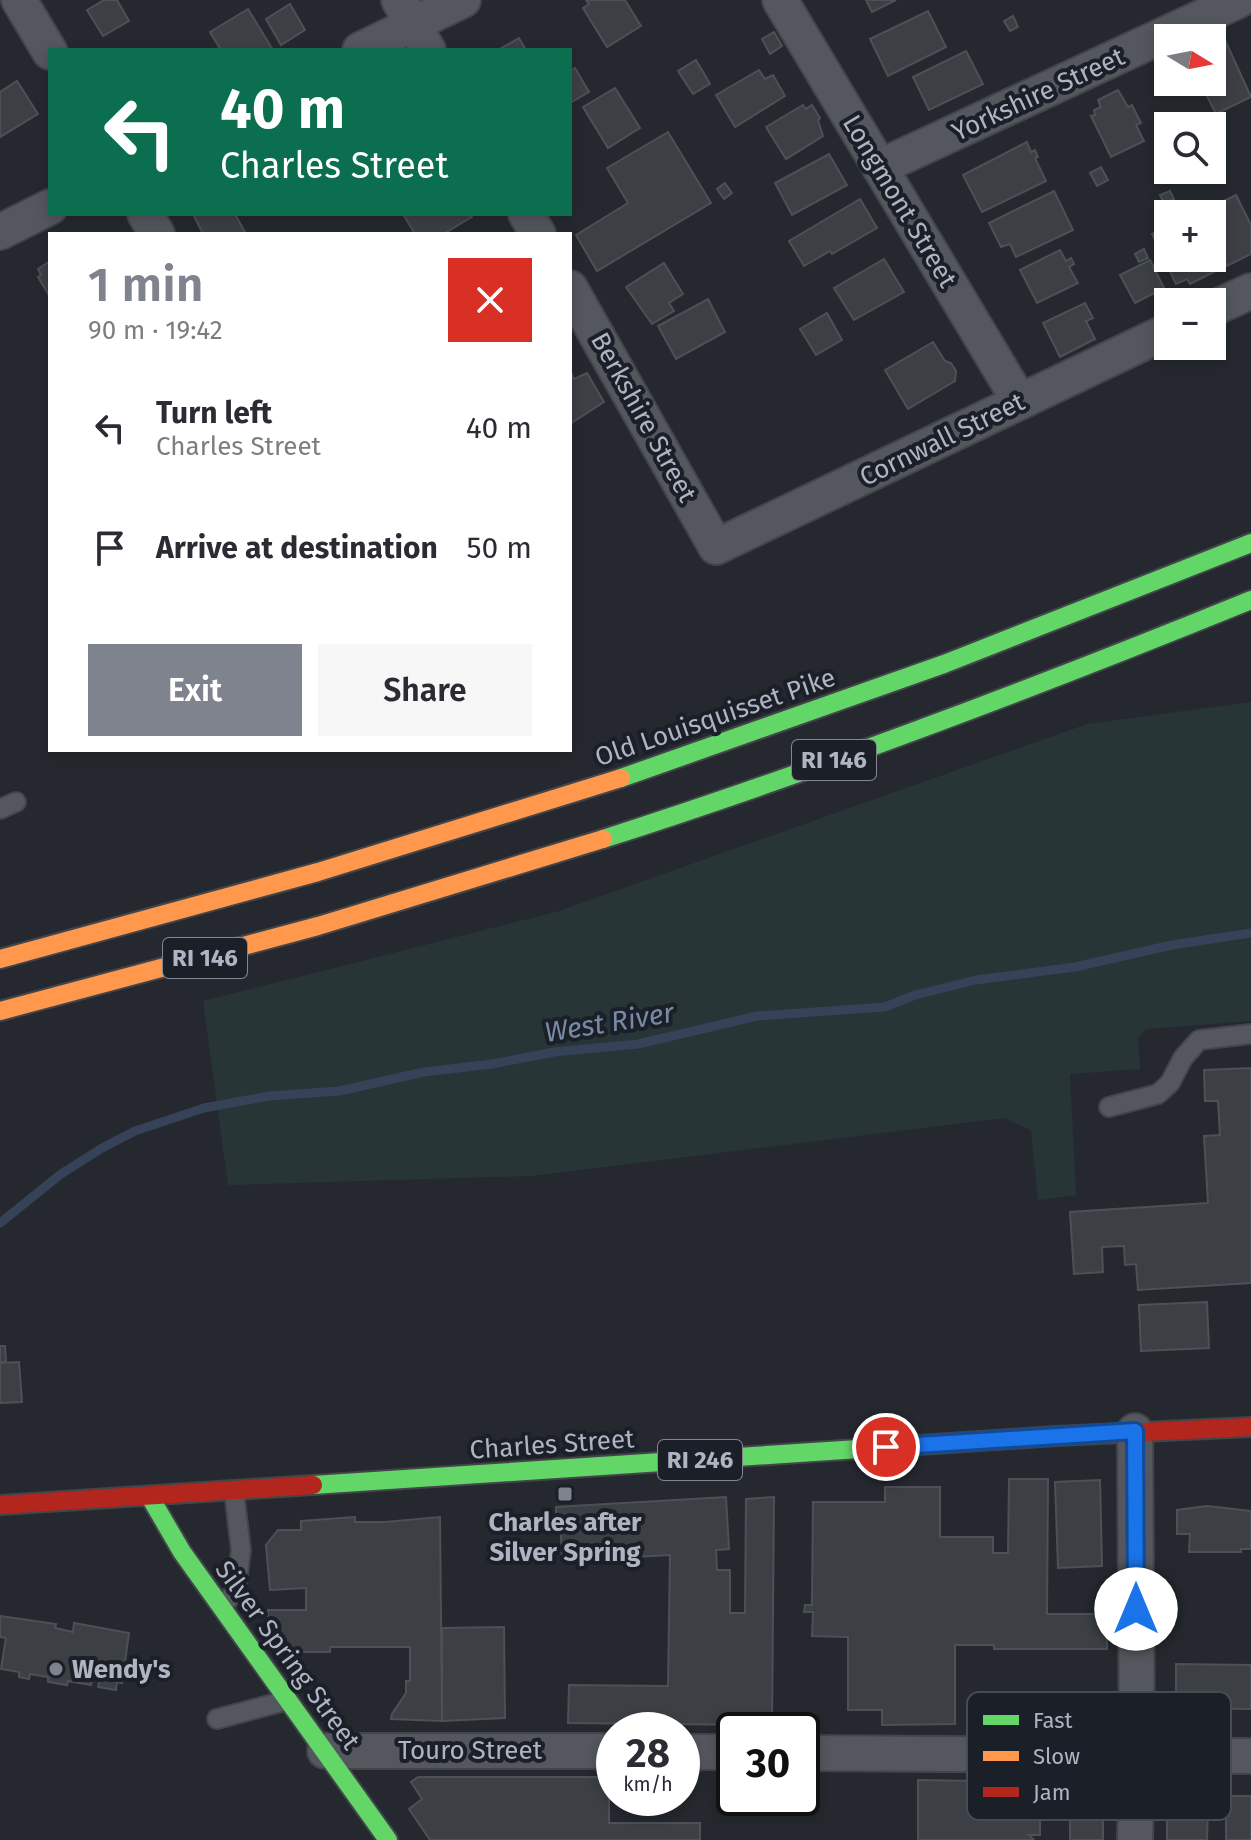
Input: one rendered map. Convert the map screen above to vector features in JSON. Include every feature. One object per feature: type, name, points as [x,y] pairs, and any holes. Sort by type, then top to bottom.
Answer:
[{"type":"main road","name":"Old Louisquisset Pike","points":[[0,959],[310,875],[624,777],[947,663],[1251,543]]},
{"type":"main road","name":"RI 146","points":[[0,1011],[306,929],[649,823],[975,708],[1251,600]]},
{"type":"main road","name":"Charles Street","points":[[0,1505],[1135,1431],[1251,1427]]},
{"type":"main road","name":"Silver Spring Street","points":[[150,1497],[182,1552],[388,1840]]},
{"type":"street","points":[[19,0],[48,49]]},
{"type":"street","points":[[364,48],[463,0]]},
{"type":"street","name":"Longmont Street","points":[[780,0],[1020,402]]},
{"type":"street","name":"Yorkshire Street","points":[[880,167],[1239,0]]},
{"type":"street","points":[[0,232],[48,208]]},
{"type":"street","points":[[1226,303],[1251,291]]},
{"type":"street","name":"Berkshire Street","points":[[572,292],[716,547]]},
{"type":"street","name":"Cornwall Street","points":[[716,547],[1154,338]]},
{"type":"street","points":[[1135,1431],[1137,1692]]},
{"type":"street","name":"Touro Street","points":[[325,1751],[596,1751]]},
{"type":"street","points":[[820,1753],[967,1754]]},
{"type":"street","points":[[1135,1820],[1135,1840]]},
{"type":"lane","points":[[1109,1107],[1158,1094],[1170,1083],[1183,1058],[1199,1040],[1251,1034]]},
{"type":"lane","points":[[221,1607],[236,1590],[241,1550],[234,1492]]},
{"type":"lane","points":[[217,1719],[288,1700]]},
{"type":"shaded area","points":[[1251,702],[1251,1021],[1146,1029],[1138,1038],[1140,1069],[1070,1074],[1076,1195],[1038,1200],[1031,1130],[1004,1118],[531,1176],[228,1185],[203,1001],[556,912],[1087,724]]},
{"type":"building","points":[[104,0],[117,0],[129,21],[103,36],[87,10]]},
{"type":"building","points":[[586,0],[625,0],[641,26],[607,47],[583,8],[589,4]]},
{"type":"building","points":[[866,0],[896,0],[872,12]]},
{"type":"building","points":[[290,4],[305,30],[281,45],[266,19]]},
{"type":"building","points":[[248,9],[272,48],[220,48],[210,32]]},
{"type":"building","points":[[928,11],[946,47],[888,76],[870,39]]},
{"type":"building","points":[[1013,16],[1018,27],[1010,31],[1004,21]]},
{"type":"building","points":[[774,32],[782,46],[770,54],[762,39]]},
{"type":"building","points":[[519,38],[525,48],[502,48]]},
{"type":"building","points":[[1226,42],[1251,97],[1215,112],[1207,96],[1226,96]]},
{"type":"building","points":[[966,51],[983,84],[929,110],[913,77]]},
{"type":"building","points":[[696,60],[710,84],[693,94],[678,71]]},
{"type":"building","points":[[575,68],[589,92],[572,102],[572,70]]},
{"type":"building","points":[[759,70],[765,79],[773,75],[785,96],[735,127],[716,95]]},
{"type":"building","points":[[17,81],[38,114],[0,137],[0,92]]},
{"type":"building","points":[[615,88],[640,128],[608,148],[583,107]]},
{"type":"building","points":[[1118,90],[1128,107],[1132,105],[1141,123],[1136,125],[1144,141],[1111,157],[1091,116],[1095,115],[1094,110],[1101,107],[1098,100]]},
{"type":"building","points":[[803,105],[806,109],[812,105],[820,118],[823,136],[786,159],[766,127]]},
{"type":"building","points":[[668,132],[711,203],[597,271],[576,235],[628,203],[607,168]]},
{"type":"building","points":[[1027,142],[1031,152],[1035,150],[1038,157],[1035,158],[1046,181],[982,212],[963,175]]},
{"type":"building","points":[[829,154],[847,185],[792,215],[775,183]]},
{"type":"building","points":[[1101,167],[1108,180],[1097,186],[1090,173]]},
{"type":"building","points":[[725,183],[732,193],[724,199],[717,189]]},
{"type":"building","points":[[1054,191],[1073,230],[1016,257],[1010,244],[1001,247],[989,223]]},
{"type":"building","points":[[1170,191],[1174,199],[1162,200],[1160,195]]},
{"type":"building","points":[[1236,195],[1251,225],[1251,254],[1227,266],[1226,264],[1225,200]]},
{"type":"building","points":[[860,199],[877,228],[804,266],[789,241]]},
{"type":"building","points":[[194,216],[236,216],[245,232],[202,232]]},
{"type":"building","points":[[404,216],[472,217],[446,232],[414,232]]},
{"type":"building","points":[[1144,249],[1148,258],[1139,262],[1135,254]]},
{"type":"building","points":[[1060,250],[1066,261],[1071,258],[1074,264],[1069,267],[1078,283],[1037,303],[1020,270]]},
{"type":"building","points":[[884,259],[904,292],[854,320],[834,288]]},
{"type":"building","points":[[1150,260],[1164,288],[1154,288],[1154,293],[1135,303],[1120,275]]},
{"type":"building","points":[[48,262],[48,294],[38,277],[41,275],[38,269]]},
{"type":"building","points":[[664,263],[683,294],[669,303],[674,311],[652,324],[626,287]]},
{"type":"building","points":[[1170,272],[1214,272],[1190,284],[1187,279],[1176,284]]},
{"type":"building","points":[[708,299],[725,332],[676,359],[658,326]]},
{"type":"building","points":[[1085,303],[1093,318],[1086,321],[1095,339],[1060,357],[1043,323]]},
{"type":"building","points":[[827,313],[842,340],[816,355],[800,329]]},
{"type":"building","points":[[933,342],[945,361],[951,363],[956,371],[955,381],[908,409],[885,370]]},
{"type":"building","points":[[587,373],[604,402],[572,423],[572,375],[574,379]]},
{"type":"building","points":[[1251,1068],[1251,1283],[1138,1290],[1136,1264],[1125,1265],[1124,1246],[1102,1247],[1103,1272],[1074,1274],[1070,1212],[1208,1203],[1204,1136],[1220,1135],[1218,1101],[1205,1101],[1204,1070]]},
{"type":"building","points":[[1207,1302],[1209,1348],[1141,1351],[1139,1305]]},
{"type":"building","points":[[0,1346],[5,1346],[6,1362],[0,1362]]},
{"type":"building","points":[[19,1362],[22,1402],[0,1403],[0,1363]]},
{"type":"building","points":[[1009,1479],[1048,1479],[1047,1614],[1107,1614],[1107,1649],[994,1649],[994,1645],[955,1645],[955,1724],[882,1725],[882,1710],[848,1710],[848,1637],[812,1636],[813,1612],[804,1612],[805,1605],[812,1605],[813,1502],[885,1502],[885,1487],[940,1487],[940,1537],[993,1537],[993,1553],[1008,1553]]},
{"type":"building","points":[[1100,1480],[1102,1566],[1058,1568],[1055,1482]]},
{"type":"building","points":[[726,1497],[729,1549],[716,1550],[717,1570],[730,1570],[730,1613],[745,1613],[746,1499],[774,1497],[772,1712],[716,1712],[716,1724],[700,1724],[700,1712],[596,1712],[596,1723],[568,1723],[569,1685],[668,1686],[670,1555],[562,1561],[560,1516],[556,1516],[556,1507]]},
{"type":"building","points":[[1207,1506],[1251,1511],[1251,1549],[1241,1549],[1241,1552],[1189,1552],[1190,1534],[1177,1534],[1177,1510]]},
{"type":"building","points":[[355,1517],[355,1522],[385,1522],[440,1517],[442,1721],[391,1719],[406,1693],[406,1681],[410,1681],[410,1647],[330,1647],[330,1652],[291,1652],[268,1619],[268,1610],[306,1610],[306,1588],[270,1590],[266,1545],[278,1530],[301,1530],[301,1521]]},
{"type":"building","points":[[0,1616],[56,1624],[55,1628],[73,1632],[74,1623],[129,1633],[122,1683],[117,1682],[116,1690],[98,1687],[100,1679],[93,1678],[91,1685],[68,1681],[67,1685],[48,1682],[48,1677],[30,1674],[29,1679],[19,1677],[19,1672],[1,1669],[6,1638],[0,1637]]},
{"type":"building","points":[[504,1627],[505,1718],[442,1721],[442,1628]]},
{"type":"building","points":[[1176,1664],[1251,1665],[1251,1709],[1231,1709],[1231,1692],[1176,1692]]},
{"type":"building","points":[[418,1777],[596,1777],[596,1816],[609,1816],[609,1823],[700,1823],[700,1840],[430,1840],[409,1809],[422,1799],[411,1782]]},
{"type":"building","points":[[918,1780],[967,1781],[967,1820],[1040,1820],[1040,1835],[1029,1835],[1034,1840],[918,1840]]},
{"type":"building","points":[[1231,1796],[1251,1796],[1251,1840],[1226,1840],[1226,1820],[1231,1820]]},
{"type":"building","points":[[1070,1820],[1103,1820],[1103,1840],[1070,1840]]},
{"type":"building","points":[[1167,1820],[1208,1820],[1207,1840],[1167,1840]]},
{"type":"waterway","name":"West River","points":[[0,1223],[61,1174],[102,1148],[135,1131],[204,1108],[269,1096],[339,1091],[424,1072],[492,1064],[554,1052],[638,1044],[757,1016],[885,1007],[915,995],[976,980],[1075,967],[1172,945],[1251,933]]},
{"type":"traffic: fast","points":[[621,778],[944,664],[1251,543]]},
{"type":"traffic: fast","points":[[603,839],[929,726],[1251,600]]},
{"type":"traffic: fast","points":[[313,1485],[1056,1436]]},
{"type":"traffic: fast","points":[[150,1497],[182,1552],[388,1840]]},
{"type":"traffic: slow","points":[[0,959],[318,872],[621,778]]},
{"type":"traffic: slow","points":[[0,1011],[318,926],[603,839]]},
{"type":"traffic: jam","points":[[1056,1436],[1251,1427]]},
{"type":"traffic: jam","points":[[0,1505],[313,1485]]},
{"type":"place","name":"Charles after Silver Spring","points":[[565,1494]]},
{"type":"place","name":"Wendy's","points":[[56,1669]]},
{"type":"route","points":[[886,1447],[1135,1431],[1136,1609]]}]
